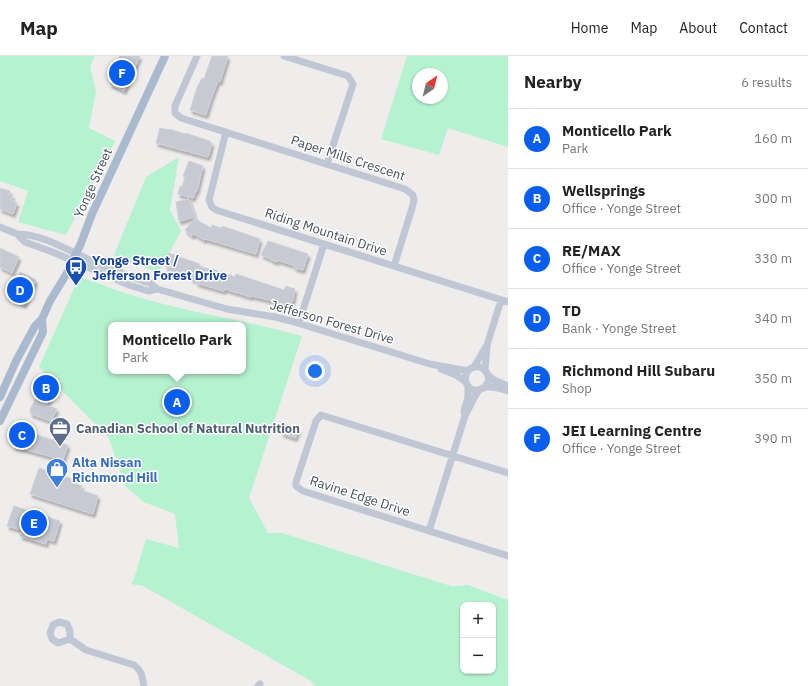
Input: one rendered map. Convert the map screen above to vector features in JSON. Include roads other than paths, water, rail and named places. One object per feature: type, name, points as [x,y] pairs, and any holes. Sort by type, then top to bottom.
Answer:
[{"type":"main road","name":"Yonge Street","points":[[0,397],[16,361],[35,326],[42,319],[50,301],[74,258],[92,214],[165,56]]},
{"type":"main road","name":"Yonge Street","points":[[0,421],[43,332],[42,319]]},
{"type":"street","name":"Paper Mills Crescent","points":[[197,56],[176,102],[174,110],[181,118],[405,189],[413,195],[413,205],[394,266]]},
{"type":"street","points":[[284,56],[348,76],[352,80],[353,84],[327,164]]},
{"type":"street","name":"Riding Mountain Drive","points":[[226,132],[209,200],[212,207],[216,210],[505,301]]},
{"type":"street","name":"Jefferson Forest Drive","points":[[0,227],[17,234],[25,242],[74,258],[129,285],[148,291],[157,289],[227,309],[275,317],[299,323],[430,364],[456,375],[467,384]]},
{"type":"street","points":[[299,323],[324,244]]},
{"type":"street","points":[[465,416],[464,411],[468,397],[465,376],[479,360],[487,345],[505,301]]},
{"type":"street","points":[[429,531],[465,416],[474,398],[488,383],[487,345]]},
{"type":"street","name":"Jefferson Forest Drive","points":[[430,364],[471,369]]},
{"type":"street","points":[[471,369],[480,367],[494,380],[508,386]]},
{"type":"street","points":[[467,384],[472,389],[493,387],[508,391]]},
{"type":"street","name":"Ravine Edge Drive","points":[[453,455],[321,415],[316,421],[296,486],[303,491],[508,556]]},
{"type":"street","points":[[453,455],[508,473]]},
{"type":"street","points":[[70,639],[86,650],[134,665],[142,674],[144,686]]},
{"type":"place","name":"JEI Learning Centre","points":[[122,73]]},
{"type":"place","name":"Yonge Street / Jefferson Forest Drive","points":[[76,286]]},
{"type":"place","name":"TD","points":[[20,290]]},
{"type":"place","name":"Wellsprings","points":[[46,388]]},
{"type":"place","name":"Monticello Park","points":[[177,402]]},
{"type":"place","name":"RE/MAX","points":[[22,435]]},
{"type":"place","name":"Canadian School of Natural Nutrition","points":[[60,448]]},
{"type":"place","name":"Alta Nissan Richmond Hill","points":[[57,488]]},
{"type":"place","name":"Richmond Hill Subaru","points":[[34,523]]}]
